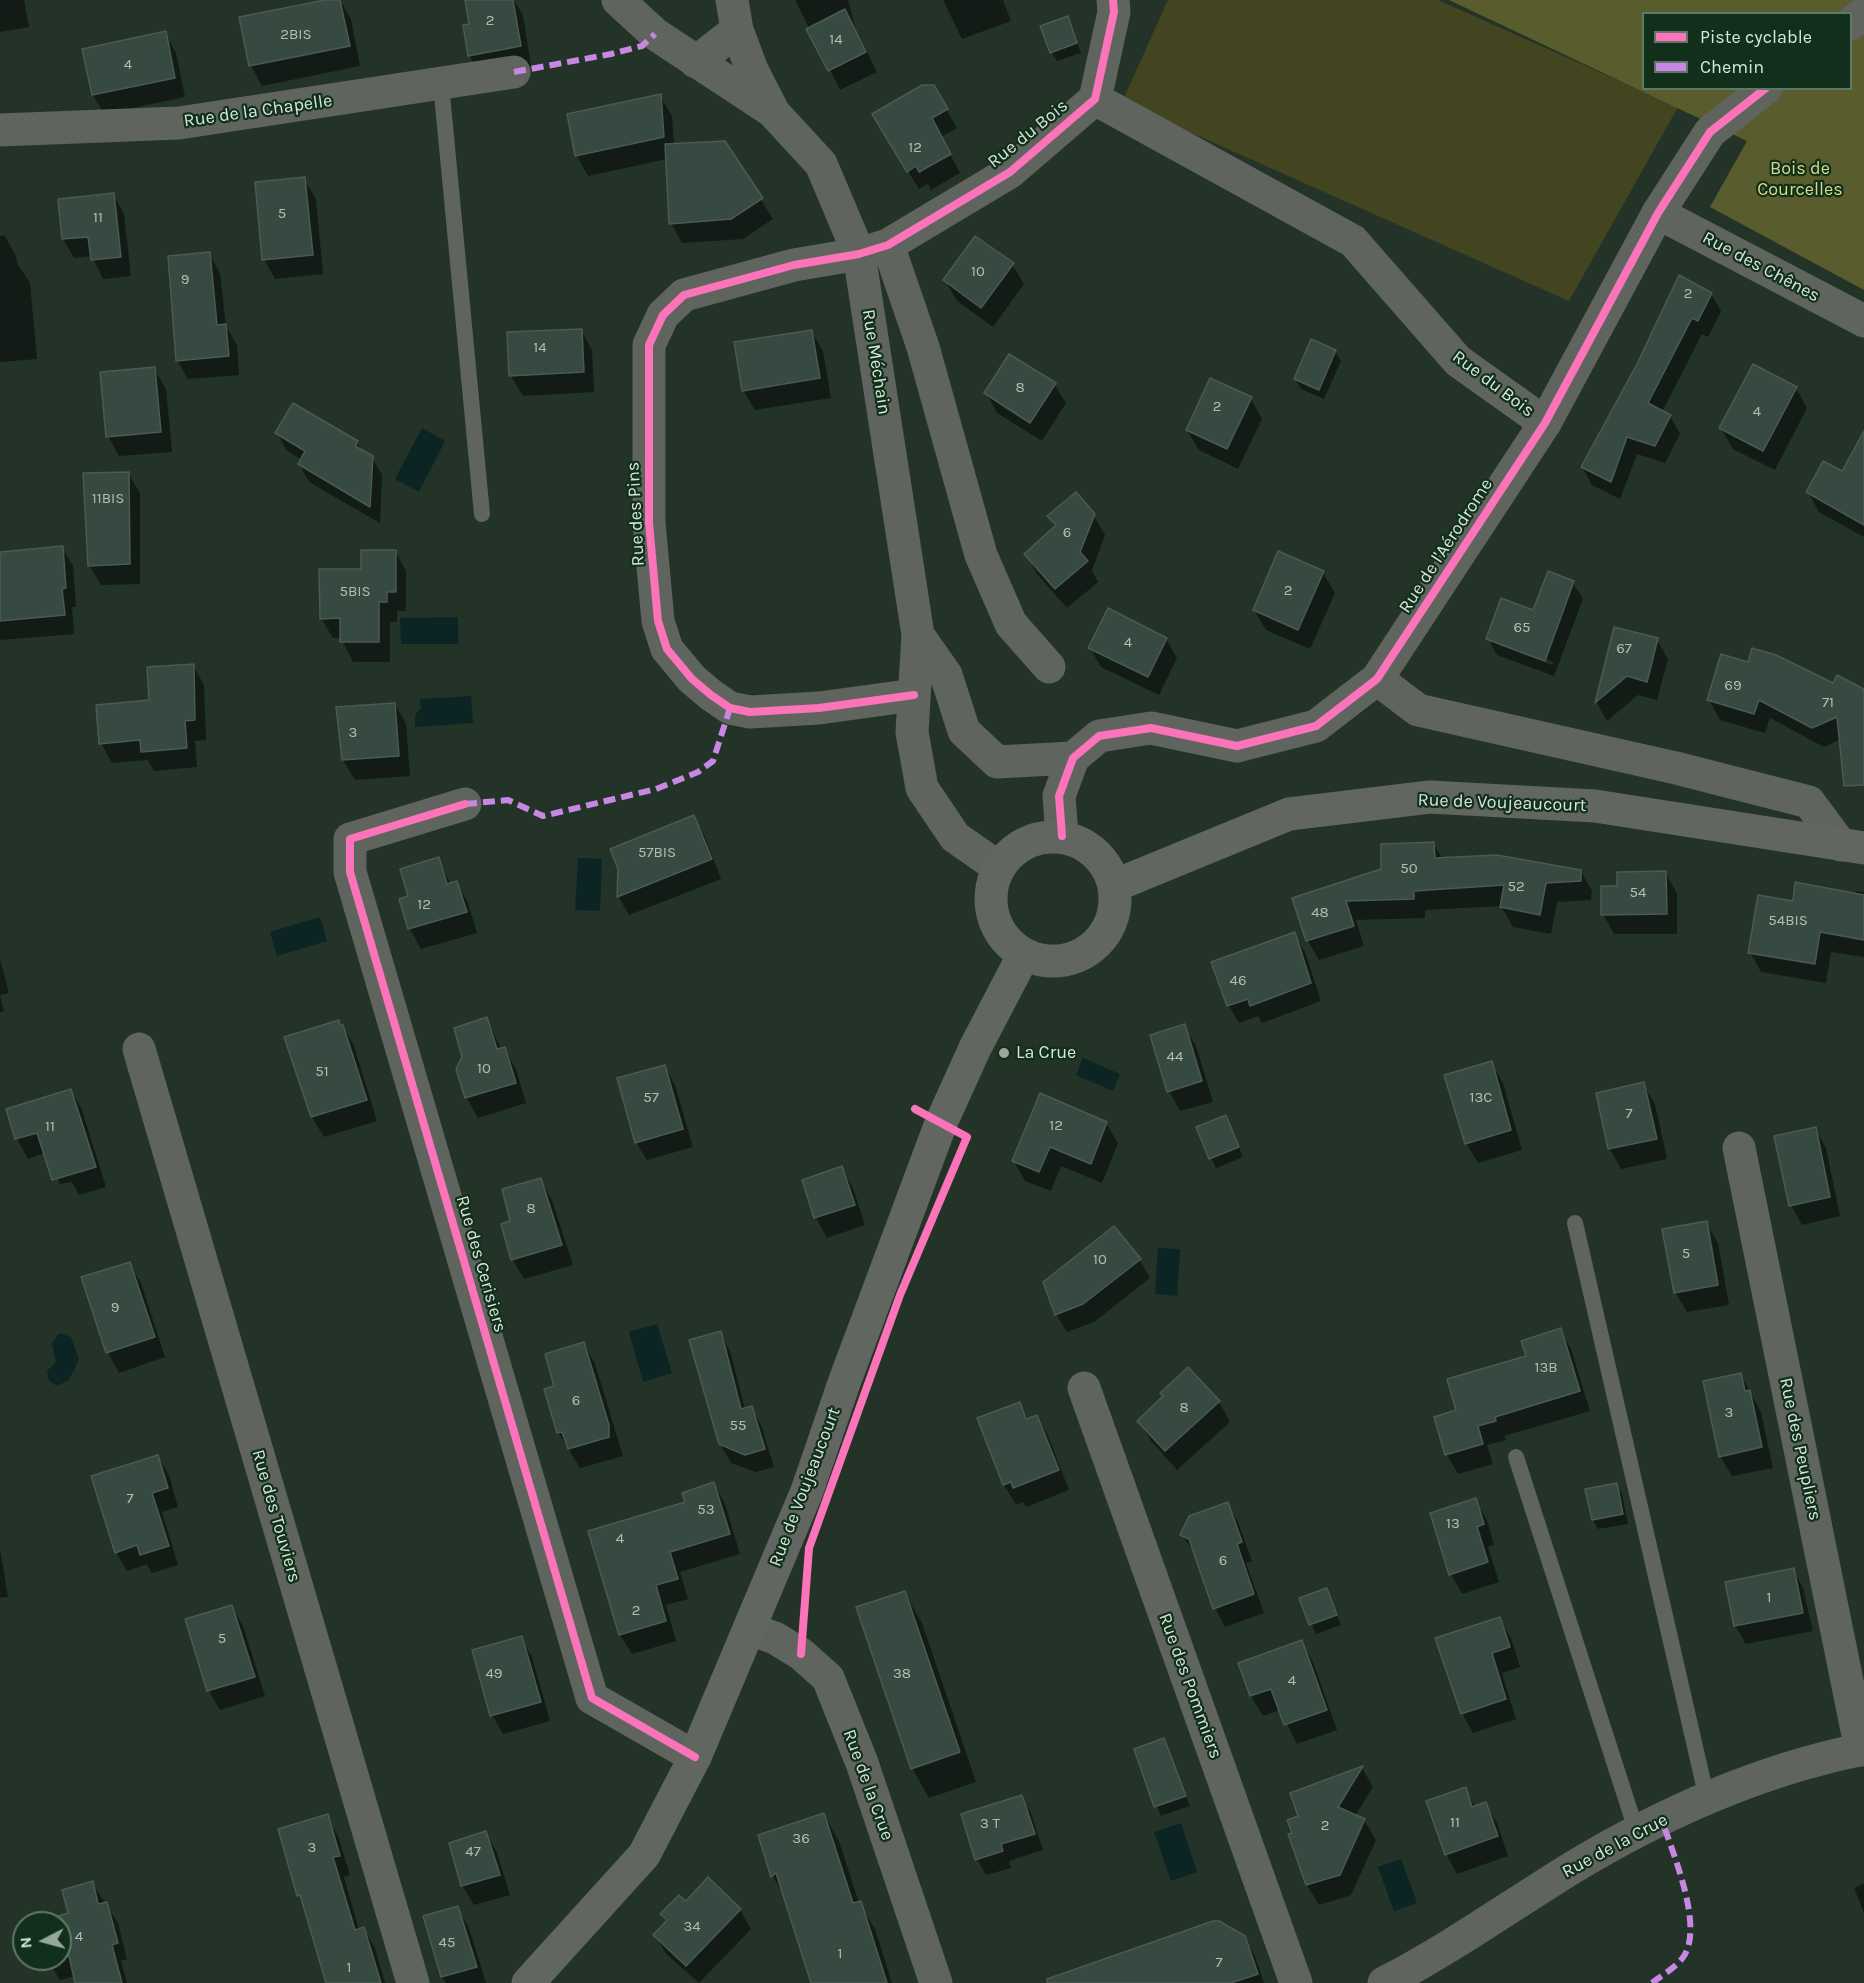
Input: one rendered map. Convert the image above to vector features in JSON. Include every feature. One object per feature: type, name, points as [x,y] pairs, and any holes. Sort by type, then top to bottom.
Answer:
[{"type":"main road","name":"Rue de Voujeaucourt","points":[[1116,885],[1289,814],[1430,797],[1595,806],[1853,847]]},
{"type":"main road","points":[[1062,836],[1096,852],[1116,885],[1113,921],[1092,950],[1058,963],[1023,956],[999,932],[990,900],[998,867],[1015,849],[1037,838],[1062,836]]},
{"type":"main road","name":"Rue de Voujeaucourt","points":[[528,1983],[644,1855],[695,1757],[807,1491],[864,1326],[941,1123],[975,1048],[1023,956]]},
{"type":"street","points":[[618,0],[655,34],[774,113]]},
{"type":"street","name":"Rue du Bois","points":[[873,249],[1010,172],[1095,99],[1114,12],[1113,0]]},
{"type":"street","points":[[1852,23],[1864,13]]},
{"type":"street","points":[[696,62],[734,15]]},
{"type":"street","points":[[734,15],[752,70],[774,113]]},
{"type":"street","name":"Rue de la Chapelle","points":[[0,130],[179,123],[514,72]]},
{"type":"street","name":"Rue de l'Aérodrome","points":[[1062,836],[1059,796],[1073,758],[1099,736],[1151,728],[1237,746],[1316,726],[1377,679],[1545,423],[1658,213],[1710,132],[1763,90]]},
{"type":"street","name":"Rue du Bois","points":[[1095,99],[1353,241],[1458,361],[1545,423]]},
{"type":"street","name":"Rue Méchain","points":[[774,113],[821,164],[873,249],[923,347],[981,555],[1011,624],[1049,667]]},
{"type":"street","name":"Rue des Chênes","points":[[1658,213],[1864,321]]},
{"type":"street","name":"Rue Méchain","points":[[873,249],[918,635],[912,732],[922,788],[955,837],[998,867]]},
{"type":"street","name":"Rue des Pins","points":[[873,249],[714,285],[684,295],[663,315],[649,345],[647,376],[649,523],[658,621],[667,649],[692,678],[730,708],[750,712],[774,711],[881,701],[914,695]]},
{"type":"street","name":"Rue Méchain","points":[[918,635],[946,675],[964,731],[997,762],[1073,758]]},
{"type":"street","points":[[1377,679],[1418,711],[1676,768],[1809,802],[1853,847]]},
{"type":"street","name":"Rue des Cerisiers","points":[[465,804],[350,840],[350,872],[592,1698],[695,1757]]},
{"type":"street","name":"Rue des Touviers","points":[[139,1049],[413,1983]]},
{"type":"street","name":"Rue des Peupliers","points":[[1739,1148],[1863,1750]]},
{"type":"street","name":"Rue des Pommiers","points":[[1084,1388],[1296,1983]]},
{"type":"street","name":"Rue de la Crue","points":[[749,1629],[776,1638],[801,1654],[828,1678],[862,1763],[936,1983]]},
{"type":"street","name":"Rue de la Crue","points":[[1384,1983],[1421,1964],[1569,1870],[1637,1833],[1707,1799],[1773,1773],[1863,1750]]},
{"type":"lane","points":[[441,84],[482,514]]},
{"type":"lane","points":[[1575,1223],[1707,1799]]},
{"type":"lane","points":[[1516,1457],[1637,1833]]},
{"type":"green space","points":[[1168,0],[1438,0],[1678,107],[1569,301],[1122,102]]},
{"type":"green space","name":"Bois de Courcelles","points":[[1449,0],[1864,0],[1864,290],[1710,207],[1747,141]]},
{"type":"water","points":[[422,428],[445,441],[419,492],[395,479]]},
{"type":"water","points":[[458,617],[458,644],[401,644],[400,618]]},
{"type":"water","points":[[471,696],[473,723],[415,727],[415,715],[421,708],[420,699]]},
{"type":"water","points":[[578,858],[602,859],[600,911],[575,910]]},
{"type":"water","points":[[320,917],[327,941],[277,956],[270,932]]},
{"type":"water","points":[[1083,1058],[1120,1074],[1113,1091],[1076,1075]]},
{"type":"water","points":[[1158,1248],[1180,1249],[1177,1296],[1155,1294]]},
{"type":"water","points":[[657,1324],[672,1373],[643,1382],[629,1332]]},
{"type":"water","points":[[59,1333],[71,1337],[79,1359],[69,1380],[57,1386],[49,1381],[47,1371],[56,1362],[52,1343]]},
{"type":"water","points":[[1181,1823],[1197,1872],[1171,1881],[1154,1832]]},
{"type":"water","points":[[1401,1859],[1417,1903],[1394,1911],[1378,1867]]},
{"type":"building","points":[[325,0],[340,0],[350,46],[249,66],[239,17]]},
{"type":"building","points":[[465,0],[513,0],[521,46],[468,56],[463,25],[469,24]]},
{"type":"building","points":[[845,9],[866,52],[828,71],[806,29]]},
{"type":"building","points":[[1068,16],[1077,43],[1050,53],[1040,26]]},
{"type":"building","points":[[166,31],[175,78],[92,95],[82,49]]},
{"type":"building","points":[[922,85],[934,85],[948,109],[932,118],[951,154],[919,172],[916,166],[907,172],[872,114]]},
{"type":"building","points":[[661,94],[664,137],[575,156],[567,114]]},
{"type":"building","points":[[725,141],[763,198],[731,219],[669,224],[665,144]]},
{"type":"building","points":[[305,177],[313,255],[262,260],[255,182]]},
{"type":"building","points":[[114,193],[121,257],[91,260],[88,237],[62,239],[58,199]]},
{"type":"building","points":[[975,236],[1014,263],[981,308],[943,280]]},
{"type":"building","points":[[210,252],[217,325],[226,324],[229,356],[176,361],[168,256]]},
{"type":"building","points":[[1679,275],[1712,293],[1698,321],[1692,318],[1648,403],[1671,415],[1655,446],[1627,437],[1611,482],[1581,467],[1637,364]]},
{"type":"building","points":[[582,329],[584,372],[509,376],[507,332]]},
{"type":"building","points":[[812,330],[820,378],[742,391],[734,342]]},
{"type":"building","points":[[1311,339],[1336,350],[1319,390],[1294,379]]},
{"type":"building","points":[[1009,354],[1056,383],[1030,423],[984,393]]},
{"type":"building","points":[[1753,364],[1797,387],[1763,451],[1719,428]]},
{"type":"building","points":[[155,367],[161,432],[106,437],[100,372]]},
{"type":"building","points":[[1210,378],[1252,397],[1227,449],[1186,430]]},
{"type":"building","points":[[293,403],[358,441],[355,446],[373,456],[370,507],[298,464],[305,451],[275,433]]},
{"type":"building","points":[[1864,431],[1864,525],[1806,492],[1823,461],[1842,471]]},
{"type":"building","points":[[129,472],[130,564],[88,566],[83,473]]},
{"type":"building","points":[[1076,492],[1095,514],[1080,552],[1088,561],[1055,589],[1024,554],[1056,525],[1047,516]]},
{"type":"building","points":[[63,546],[66,588],[62,589],[65,615],[0,621],[0,552]]},
{"type":"building","points":[[361,550],[396,550],[396,592],[387,592],[387,602],[379,602],[379,642],[340,642],[340,618],[320,619],[319,569],[361,569]]},
{"type":"building","points":[[1278,551],[1324,571],[1298,630],[1253,610]]},
{"type":"building","points":[[1548,571],[1574,581],[1545,661],[1486,639],[1501,598],[1533,610]]},
{"type":"building","points":[[1108,608],[1167,638],[1148,677],[1088,648]]},
{"type":"building","points":[[1614,627],[1658,638],[1647,682],[1627,676],[1595,703]]},
{"type":"building","points":[[1752,648],[1776,655],[1833,683],[1837,675],[1864,689],[1864,785],[1844,786],[1837,717],[1812,728],[1759,700],[1754,714],[1707,700],[1721,654],[1748,662]]},
{"type":"building","points":[[194,664],[195,720],[185,721],[187,748],[141,752],[140,740],[99,744],[96,705],[149,700],[147,667]]},
{"type":"building","points":[[395,703],[399,756],[342,760],[336,707]]},
{"type":"building","points":[[694,815],[712,859],[617,897],[618,869],[610,849]]},
{"type":"building","points":[[1434,842],[1435,858],[1497,855],[1581,870],[1581,881],[1546,883],[1540,915],[1500,907],[1504,885],[1414,891],[1414,899],[1346,901],[1354,926],[1306,941],[1292,898],[1381,869],[1381,844]]},
{"type":"building","points":[[439,857],[447,884],[457,881],[467,912],[408,929],[399,899],[408,896],[400,869]]},
{"type":"building","points":[[1666,871],[1667,914],[1601,915],[1601,886],[1617,886],[1617,872]]},
{"type":"building","points":[[1795,882],[1864,895],[1864,940],[1820,932],[1815,964],[1748,953],[1758,895],[1793,901]]},
{"type":"building","points":[[1295,932],[1311,983],[1250,1006],[1248,999],[1227,1006],[1211,962]]},
{"type":"building","points":[[487,1017],[497,1049],[505,1047],[516,1083],[465,1098],[456,1069],[462,1057],[454,1028]]},
{"type":"building","points":[[339,1020],[340,1025],[343,1025],[367,1100],[311,1117],[284,1037]]},
{"type":"building","points":[[1185,1024],[1202,1081],[1167,1092],[1150,1035]]},
{"type":"building","points":[[1492,1061],[1511,1130],[1465,1144],[1444,1075]]},
{"type":"building","points":[[665,1065],[683,1129],[635,1143],[617,1078]]},
{"type":"building","points":[[1644,1082],[1657,1139],[1608,1149],[1596,1093]]},
{"type":"building","points":[[71,1089],[96,1167],[52,1180],[37,1133],[15,1139],[6,1109]]},
{"type":"building","points":[[1040,1093],[1107,1122],[1091,1164],[1050,1147],[1039,1172],[1012,1161]]},
{"type":"building","points":[[1226,1115],[1239,1147],[1209,1159],[1196,1127]]},
{"type":"building","points":[[1816,1127],[1830,1197],[1789,1206],[1774,1136]]},
{"type":"building","points":[[842,1166],[855,1205],[814,1218],[802,1180]]},
{"type":"building","points":[[541,1178],[562,1245],[511,1260],[501,1224],[510,1221],[502,1189]]},
{"type":"building","points":[[1707,1221],[1718,1285],[1674,1293],[1662,1229]]},
{"type":"building","points":[[1114,1226],[1141,1259],[1083,1304],[1055,1315],[1043,1282]]},
{"type":"building","points":[[130,1262],[155,1337],[106,1353],[81,1277]]},
{"type":"building","points":[[1561,1328],[1580,1391],[1495,1417],[1496,1421],[1478,1426],[1483,1444],[1445,1455],[1434,1417],[1456,1410],[1447,1379],[1526,1356],[1521,1341]]},
{"type":"building","points":[[721,1331],[741,1409],[752,1406],[765,1449],[745,1455],[719,1444],[689,1340]]},
{"type":"building","points":[[584,1342],[609,1425],[609,1437],[568,1449],[562,1432],[557,1433],[544,1389],[554,1386],[545,1354]]},
{"type":"building","points":[[1188,1367],[1220,1401],[1165,1451],[1137,1421],[1163,1396],[1160,1393]]},
{"type":"building","points":[[1741,1373],[1745,1391],[1750,1390],[1762,1447],[1719,1457],[1703,1381]]},
{"type":"building","points":[[1020,1402],[1026,1419],[1037,1415],[1059,1470],[1013,1488],[1011,1482],[1003,1485],[977,1418]]},
{"type":"building","points":[[158,1455],[168,1488],[152,1493],[169,1546],[140,1555],[137,1545],[115,1553],[91,1476]]},
{"type":"building","points":[[714,1482],[730,1534],[670,1552],[678,1579],[656,1585],[666,1621],[619,1635],[588,1531],[685,1502],[682,1493]]},
{"type":"building","points":[[1617,1483],[1623,1514],[1592,1520],[1585,1489]]},
{"type":"building","points":[[1476,1498],[1484,1524],[1477,1527],[1488,1562],[1449,1575],[1430,1513]]},
{"type":"building","points":[[1228,1502],[1242,1542],[1237,1544],[1254,1594],[1213,1609],[1189,1539],[1180,1535],[1189,1516]]},
{"type":"building","points":[[1794,1568],[1803,1613],[1734,1626],[1725,1582]]},
{"type":"building","points":[[1327,1588],[1337,1615],[1309,1625],[1299,1598]]},
{"type":"building","points":[[905,1591],[960,1752],[911,1769],[856,1607]]},
{"type":"building","points":[[232,1605],[255,1677],[207,1691],[185,1619]]},
{"type":"building","points":[[1500,1617],[1510,1647],[1492,1653],[1506,1699],[1461,1714],[1435,1638]]},
{"type":"building","points":[[522,1636],[541,1702],[490,1716],[472,1650]]},
{"type":"building","points":[[1302,1640],[1327,1710],[1284,1725],[1271,1689],[1250,1696],[1238,1663]]},
{"type":"building","points":[[1164,1738],[1186,1796],[1154,1807],[1134,1749]]},
{"type":"building","points":[[1363,1766],[1338,1807],[1365,1819],[1340,1875],[1306,1885],[1288,1834],[1292,1833],[1287,1820],[1298,1816],[1290,1793]]},
{"type":"building","points":[[1466,1787],[1472,1807],[1486,1802],[1498,1836],[1445,1855],[1426,1801]]},
{"type":"building","points":[[1022,1795],[1035,1834],[1001,1844],[1003,1851],[975,1860],[961,1814]]},
{"type":"building","points":[[824,1813],[853,1903],[861,1901],[887,1983],[811,1983],[776,1873],[771,1877],[758,1835]]},
{"type":"building","points":[[328,1814],[340,1856],[333,1857],[355,1930],[364,1927],[381,1983],[326,1983],[300,1895],[297,1896],[278,1829]]},
{"type":"building","points":[[486,1831],[500,1875],[461,1886],[449,1843]]},
{"type":"building","points":[[708,1877],[741,1909],[686,1966],[653,1935],[667,1920],[660,1914],[679,1895],[686,1901]]},
{"type":"building","points":[[93,1881],[98,1904],[107,1902],[118,1943],[112,1945],[122,1983],[75,1983],[72,1970],[72,1911],[67,1911],[62,1890]]},
{"type":"building","points":[[458,1906],[477,1967],[441,1977],[423,1916]]},
{"type":"building","points":[[1213,1921],[1219,1921],[1245,1936],[1258,1974],[1231,1983],[1047,1983],[1047,1979]]},
{"type":"marked path","points":[[514,72],[642,46],[655,34]]},
{"type":"marked path","points":[[465,804],[508,800],[543,816],[656,789],[698,772],[713,761],[730,708]]},
{"type":"marked path","points":[[1652,1983],[1681,1960],[1688,1947],[1690,1930],[1685,1891],[1662,1820]]},
{"type":"cycle path","points":[[914,695],[819,708],[750,712],[730,708],[711,695],[692,679],[667,649],[658,621],[649,523],[649,345],[663,315],[684,295],[794,265],[859,254],[888,245],[1010,172],[1095,99],[1114,12],[1113,0]]},
{"type":"cycle path","points":[[1062,836],[1059,796],[1073,758],[1099,736],[1151,728],[1237,746],[1316,726],[1377,679],[1545,423],[1658,213],[1710,132],[1763,90]]},
{"type":"cycle path","points":[[465,804],[350,839],[350,872],[592,1698],[695,1757]]},
{"type":"cycle path","points":[[801,1654],[809,1548],[900,1295],[967,1137],[915,1109]]},
{"type":"place","name":"La Crue","points":[[1004,1053]]}]
